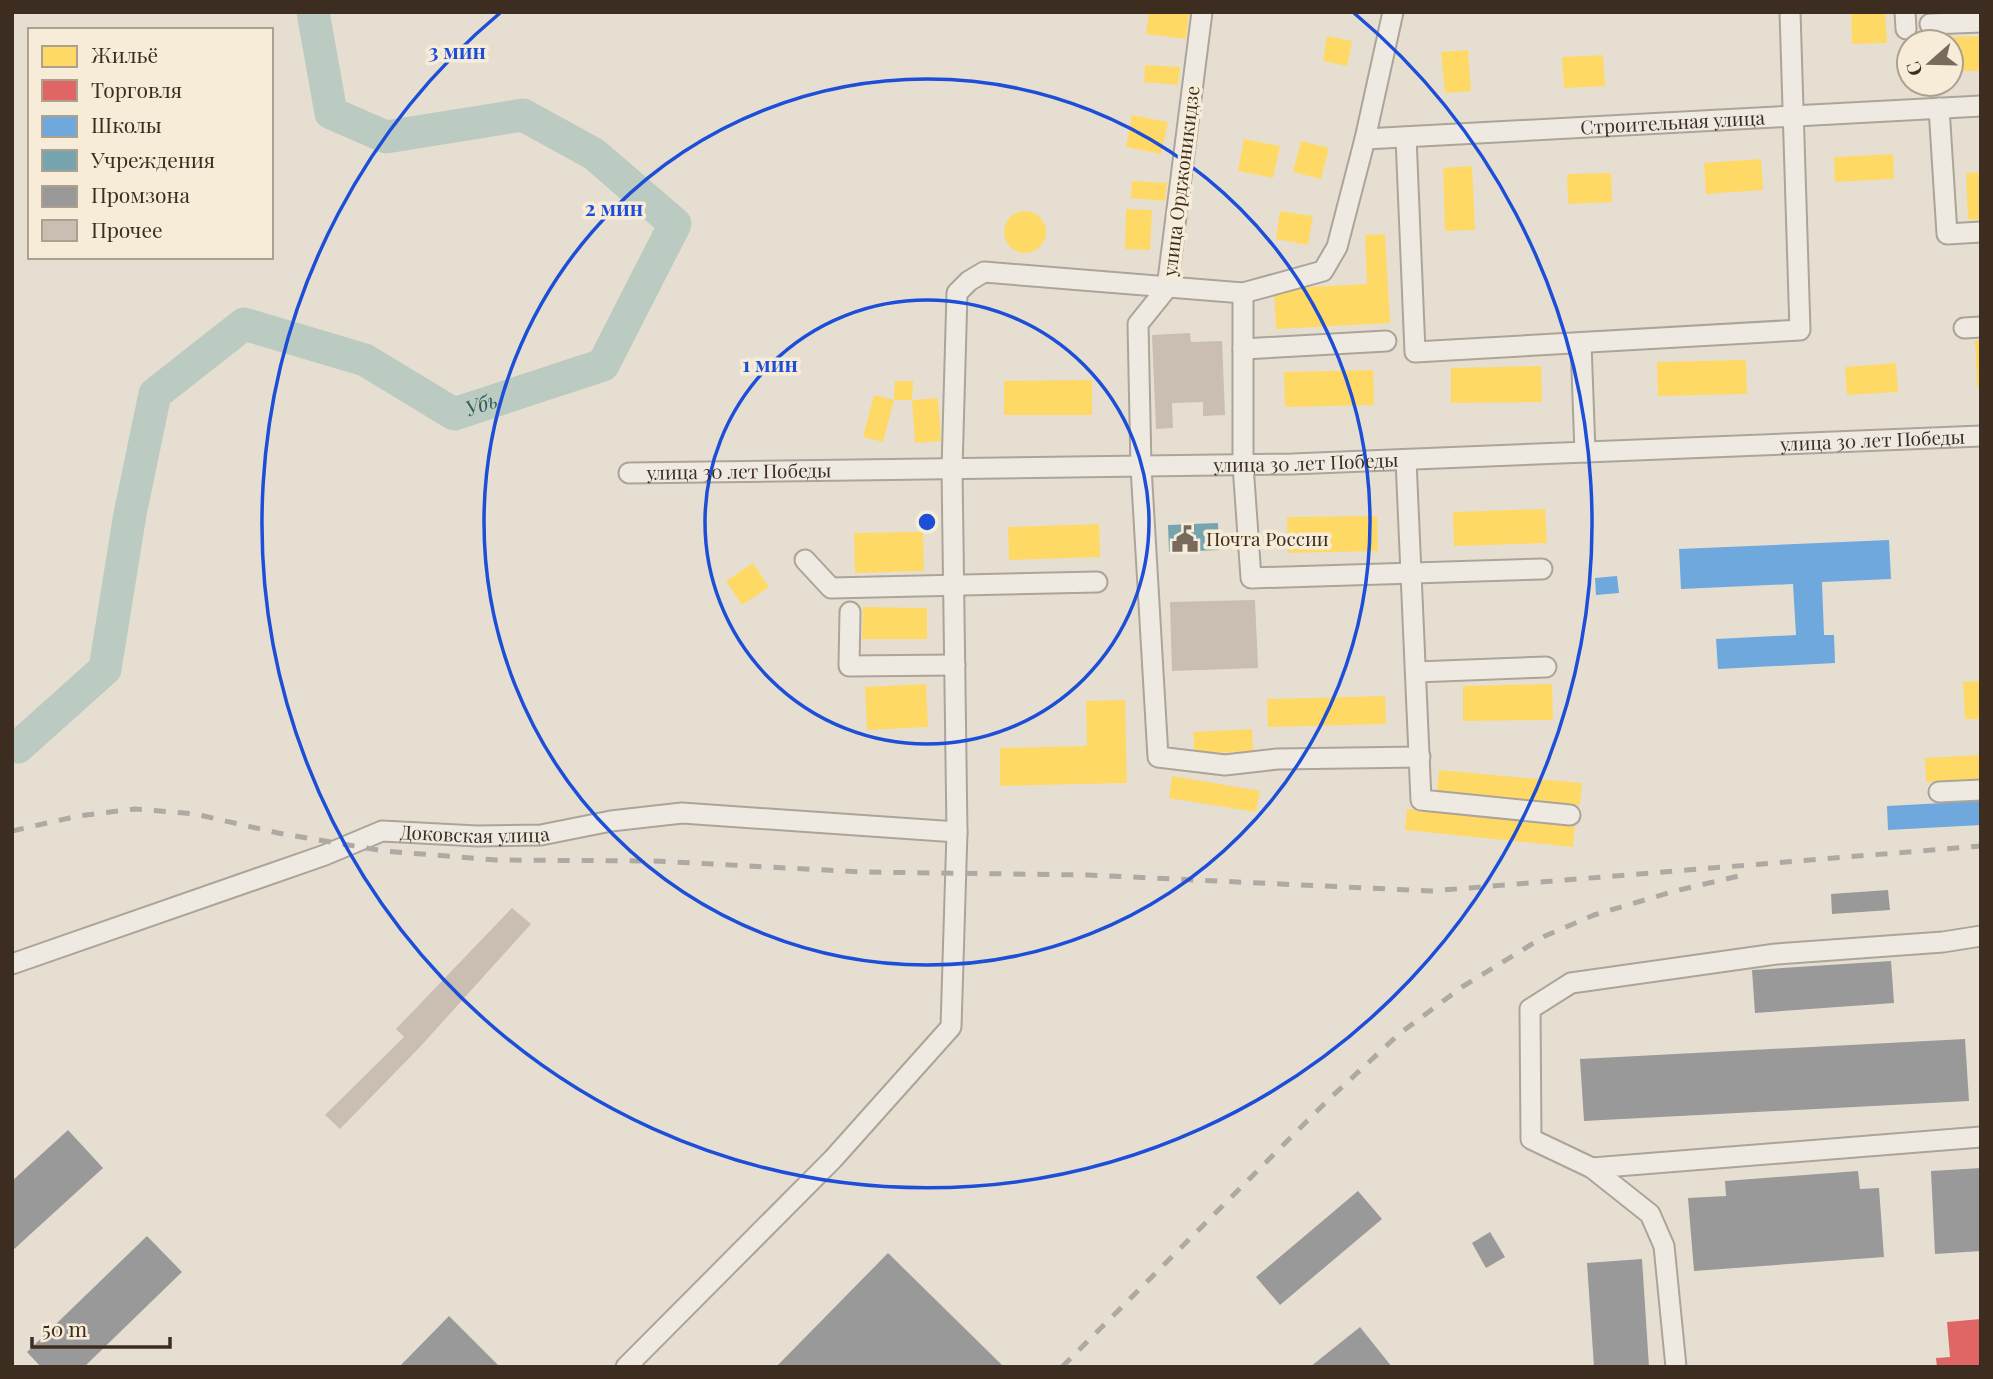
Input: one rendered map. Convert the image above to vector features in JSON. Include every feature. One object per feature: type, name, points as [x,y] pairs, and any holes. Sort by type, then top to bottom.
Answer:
[{"type":"street","name":"улица Орджоникидзе","points":[[1202,12],[1167,288],[1138,324],[1141,467],[1158,757],[1225,765],[1277,759],[1420,757]]},
{"type":"street","points":[[626,1367],[833,1159],[951,1027],[957,832],[952,469],[957,293],[969,281],[984,272],[1242,293],[1324,271],[1338,247],[1393,12]]},
{"type":"street","points":[[1406,137],[1415,352],[1800,330],[1790,12]]},
{"type":"street","points":[[1930,24],[1981,22]]},
{"type":"street","name":"Строительная улица","points":[[1365,139],[1981,106]]},
{"type":"street","points":[[1939,108],[1947,234],[1981,232]]},
{"type":"street","points":[[1242,293],[1243,465],[1251,578],[1542,569]]},
{"type":"street","points":[[1243,349],[1386,341]]},
{"type":"street","points":[[1581,343],[1585,452]]},
{"type":"street","name":"улица 30 лет Победы","points":[[629,473],[1243,465],[1981,436]]},
{"type":"street","points":[[1406,460],[1422,800],[1570,815]]},
{"type":"street","points":[[805,560],[831,588],[1097,582]]},
{"type":"street","points":[[850,612],[849,666],[955,665]]},
{"type":"street","points":[[1416,672],[1546,667]]},
{"type":"street","points":[[1939,792],[1981,790]]},
{"type":"street","name":"Доковская улица","points":[[12,964],[325,855],[383,831],[477,836],[541,835],[611,821],[681,813],[957,832]]},
{"type":"street","points":[[1676,1367],[1664,1246],[1650,1214],[1592,1168],[1531,1139],[1530,1009],[1571,984],[1776,954],[1943,942],[1981,936]]},
{"type":"street","points":[[1592,1168],[1981,1137]]},
{"type":"building: Жильё","points":[[1149,12],[1189,12],[1186,39],[1146,34]]},
{"type":"building: Жильё","points":[[1851,12],[1885,12],[1887,43],[1852,44]]},
{"type":"building: Жильё","points":[[1327,36],[1352,41],[1347,66],[1323,61]]},
{"type":"building: Жильё","points":[[1981,36],[1981,71],[1965,71],[1965,37]]},
{"type":"building: Жильё","points":[[1468,50],[1471,91],[1445,93],[1441,52]]},
{"type":"building: Жильё","points":[[1603,55],[1605,86],[1564,88],[1562,57]]},
{"type":"building: Жильё","points":[[1145,65],[1180,67],[1178,85],[1144,82]]},
{"type":"building: Жильё","points":[[1132,115],[1168,122],[1161,154],[1126,147]]},
{"type":"building: Жильё","points":[[1244,139],[1280,146],[1273,178],[1238,171]]},
{"type":"building: Жильё","points":[[1301,141],[1329,148],[1321,179],[1293,172]]},
{"type":"building: Жильё","points":[[1893,154],[1894,179],[1835,182],[1834,157]]},
{"type":"building: Жильё","points":[[1761,159],[1763,190],[1706,194],[1704,163]]},
{"type":"building: Жильё","points":[[1472,166],[1475,230],[1445,231],[1443,168]]},
{"type":"building: Жильё","points":[[1981,172],[1981,219],[1968,220],[1966,173]]},
{"type":"building: Жильё","points":[[1611,173],[1612,202],[1568,204],[1567,174]]},
{"type":"building: Жильё","points":[[1132,181],[1167,183],[1165,201],[1131,198]]},
{"type":"building: Жильё","points":[[1126,209],[1152,210],[1150,250],[1125,249]]},
{"type":"building: Жильё","points":[[1025,211],[1040,217],[1046,232],[1040,247],[1025,253],[1010,247],[1004,232],[1010,217]]},
{"type":"building: Жильё","points":[[1280,211],[1313,216],[1308,245],[1276,239]]},
{"type":"building: Жильё","points":[[1385,234],[1390,323],[1276,329],[1274,289],[1367,284],[1365,235]]},
{"type":"building: Жильё","points":[[1975,340],[1981,340],[1981,387],[1977,387]]},
{"type":"building: Жильё","points":[[1746,360],[1747,394],[1658,396],[1657,362]]},
{"type":"building: Жильё","points":[[1896,363],[1898,392],[1847,395],[1845,367]]},
{"type":"building: Жильё","points":[[1541,366],[1542,402],[1451,403],[1451,368]]},
{"type":"building: Жильё","points":[[1373,370],[1374,405],[1285,407],[1284,372]]},
{"type":"building: Жильё","points":[[1092,380],[1092,415],[1004,415],[1004,381]]},
{"type":"building: Жильё","points":[[895,381],[913,381],[912,400],[894,400]]},
{"type":"building: Жильё","points":[[874,395],[894,400],[883,442],[863,437]]},
{"type":"building: Жильё","points":[[938,398],[941,441],[915,443],[912,400]]},
{"type":"building: Жильё","points":[[1545,509],[1547,543],[1454,546],[1453,512]]},
{"type":"building: Жильё","points":[[1377,516],[1378,551],[1288,553],[1287,517]]},
{"type":"building: Жильё","points":[[1099,524],[1100,557],[1009,560],[1008,527]]},
{"type":"building: Жильё","points":[[923,532],[924,571],[855,573],[854,533]]},
{"type":"building: Жильё","points":[[753,563],[769,587],[742,605],[726,581]]},
{"type":"building: Жильё","points":[[863,607],[927,608],[927,639],[862,639]]},
{"type":"building: Жильё","points":[[1981,681],[1981,719],[1965,719],[1963,682]]},
{"type":"building: Жильё","points":[[926,684],[928,727],[867,730],[865,687]]},
{"type":"building: Жильё","points":[[1552,684],[1553,720],[1463,721],[1463,686]]},
{"type":"building: Жильё","points":[[1385,696],[1386,724],[1268,727],[1267,699]]},
{"type":"building: Жильё","points":[[1125,700],[1127,783],[1000,786],[1000,748],[1087,746],[1086,701]]},
{"type":"building: Жильё","points":[[1252,729],[1253,751],[1195,754],[1193,732]]},
{"type":"building: Жильё","points":[[1981,755],[1981,780],[1926,782],[1925,758]]},
{"type":"building: Жильё","points":[[1439,770],[1582,783],[1580,805],[1437,792]]},
{"type":"building: Жильё","points":[[1172,776],[1260,791],[1256,812],[1169,798]]},
{"type":"building: Жильё","points":[[1407,809],[1575,825],[1573,847],[1405,830]]},
{"type":"building: Торговля","points":[[1981,1319],[1981,1367],[1937,1367],[1936,1358],[1950,1357],[1947,1322]]},
{"type":"building: Школы","points":[[1889,540],[1891,579],[1822,582],[1824,635],[1834,635],[1835,663],[1718,669],[1716,639],[1796,635],[1793,584],[1681,589],[1679,549]]},
{"type":"building: Школы","points":[[1617,576],[1619,593],[1596,595],[1595,578]]},
{"type":"building: Школы","points":[[1981,801],[1981,825],[1888,830],[1887,806]]},
{"type":"building: Учреждения","points":[[1218,523],[1219,550],[1169,552],[1168,525]]},
{"type":"building: Промзона","points":[[1888,890],[1890,910],[1832,914],[1831,894]]},
{"type":"building: Промзона","points":[[1891,961],[1894,1003],[1755,1013],[1752,970]]},
{"type":"building: Промзона","points":[[1965,1039],[1969,1101],[1584,1121],[1580,1059]]},
{"type":"building: Промзона","points":[[68,1130],[103,1168],[12,1251],[12,1181]]},
{"type":"building: Промзона","points":[[1981,1168],[1981,1251],[1935,1254],[1931,1171]]},
{"type":"building: Промзона","points":[[1858,1171],[1860,1189],[1879,1188],[1884,1257],[1694,1271],[1688,1198],[1726,1196],[1725,1181]]},
{"type":"building: Промзона","points":[[1358,1191],[1382,1219],[1280,1305],[1256,1277]]},
{"type":"building: Промзона","points":[[1490,1232],[1505,1257],[1486,1268],[1472,1243]]},
{"type":"building: Промзона","points":[[147,1236],[182,1272],[84,1367],[41,1367],[27,1352]]},
{"type":"building: Промзона","points":[[888,1253],[1004,1367],[776,1367]]},
{"type":"building: Промзона","points":[[1642,1259],[1649,1367],[1594,1367],[1587,1263]]},
{"type":"building: Промзона","points":[[449,1316],[500,1367],[399,1367]]},
{"type":"building: Промзона","points":[[1360,1327],[1392,1367],[1310,1367]]},
{"type":"building: Прочее","points":[[1190,333],[1191,342],[1222,341],[1225,415],[1203,416],[1203,402],[1172,403],[1173,428],[1156,429],[1152,335]]},
{"type":"building: Прочее","points":[[1255,600],[1258,668],[1172,671],[1170,602]]},
{"type":"building: Прочее","points":[[512,908],[531,924],[419,1048],[340,1129],[325,1115],[404,1037],[396,1029]]},
{"type":"waterway","name":"Убь","points":[[12,746],[18,747],[105,669],[130,514],[155,394],[244,324],[365,360],[454,414],[603,365],[675,224],[594,154],[523,115],[386,137],[331,113],[313,12]]},
{"type":"railway","points":[[12,831],[78,816],[135,809],[195,814],[278,833],[384,851],[496,860],[654,861],[864,872],[1088,875],[1431,891],[1981,846]]},
{"type":"railway","points":[[1062,1367],[1327,1101],[1399,1034],[1462,987],[1545,936],[1594,915],[1675,891],[1747,874]]},
{"type":"place","name":"Почта России","points":[[1185,539]]}]
